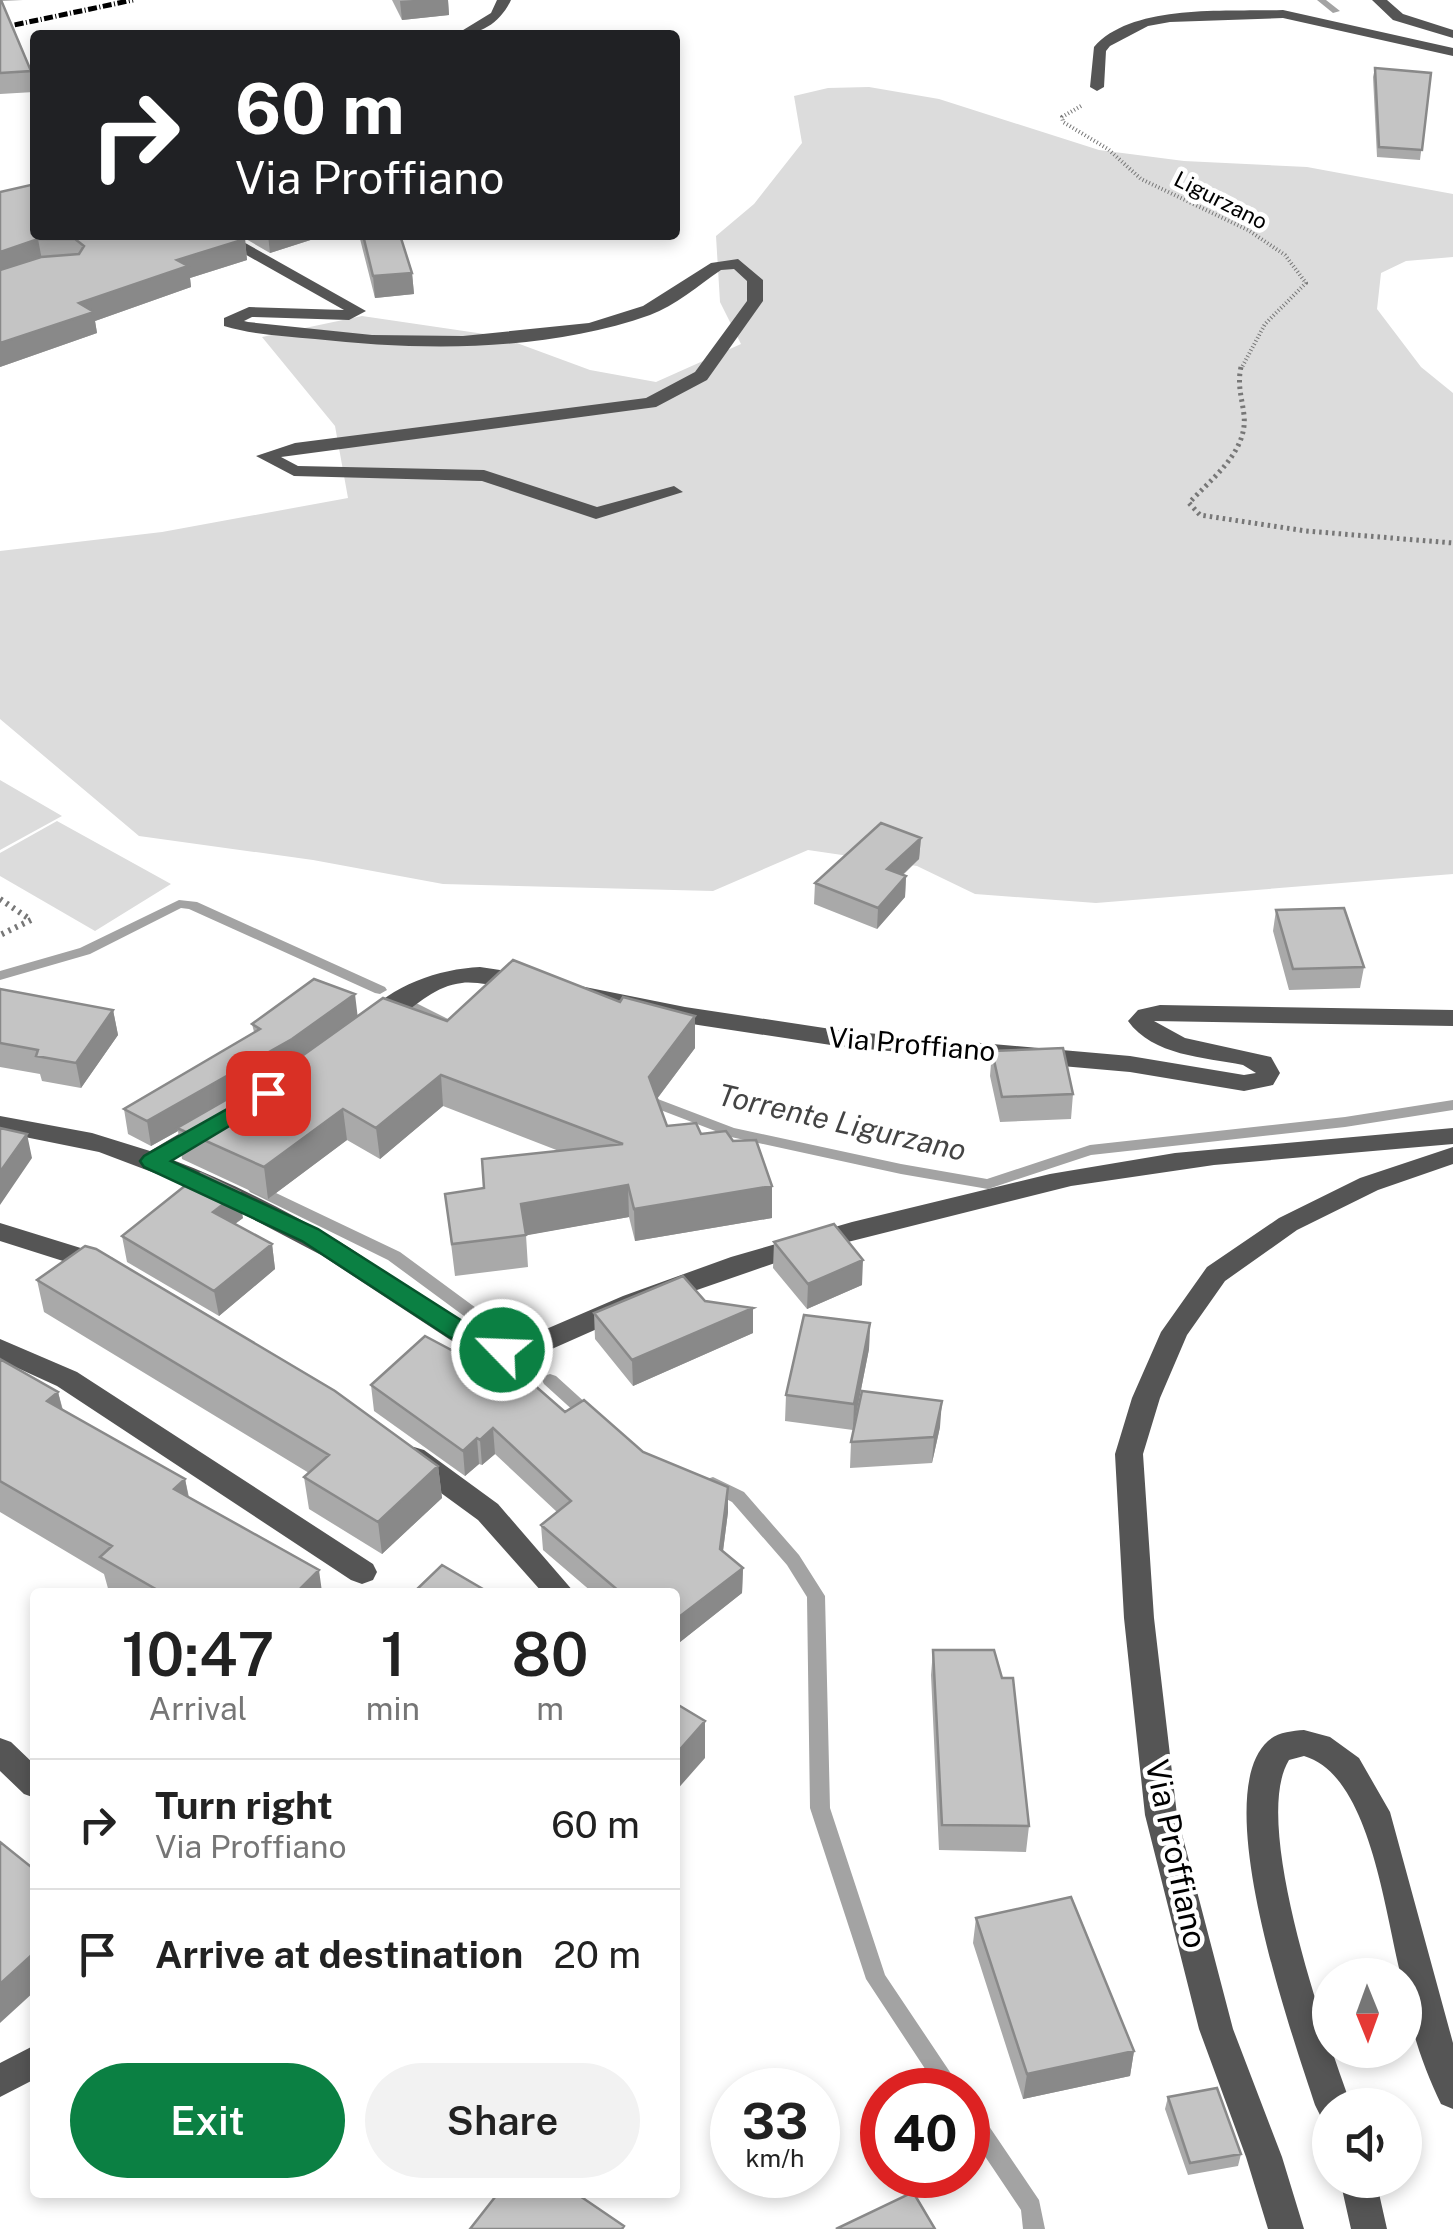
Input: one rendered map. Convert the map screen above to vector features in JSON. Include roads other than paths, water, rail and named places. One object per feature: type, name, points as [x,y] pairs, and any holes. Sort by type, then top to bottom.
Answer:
[{"type":"street","points":[[470,30],[496,15],[504,0]]},
{"type":"street","points":[[1379,0],[1398,17],[1453,36]]},
{"type":"street","points":[[1098,88],[1099,50],[1112,36],[1144,23],[1283,14],[1453,52]]},
{"type":"street","points":[[1383,38],[1453,36]]},
{"type":"street","points":[[228,240],[358,311],[349,316],[250,312],[230,322],[246,328],[372,340],[463,341],[591,328],[649,310],[717,266],[738,264],[755,280],[754,301],[701,376],[650,403],[295,448],[265,456],[294,472],[484,476],[596,513],[674,492]]},
{"type":"street","name":"Via Proffiano","points":[[345,1043],[406,996],[459,974],[482,972],[685,1015],[826,1037],[1130,1064],[1244,1083],[1264,1079],[1266,1068],[1250,1058],[1168,1041],[1146,1030],[1140,1022],[1146,1016],[1160,1013],[1453,1018]]},
{"type":"street","points":[[152,1161],[231,1115]]},
{"type":"street","points":[[0,1124],[104,1145],[152,1161],[310,1235],[475,1340],[513,1351],[526,1349],[704,1272],[878,1222],[1130,1167],[1453,1136]]},
{"type":"street","name":"Via Proffiano","points":[[1286,2229],[1264,2157],[1216,2029],[1161,1815],[1138,1618],[1129,1454],[1146,1398],[1175,1332],[1216,1274],[1288,1224],[1368,1184],[1453,1155]]},
{"type":"street","points":[[0,1232],[96,1260],[130,1281]]},
{"type":"street","points":[[0,1349],[66,1379],[362,1572]]},
{"type":"street","points":[[396,1446],[488,1512],[555,1588]]},
{"type":"street","points":[[1327,2088],[1280,1934],[1267,1851],[1264,1789],[1269,1761],[1286,1744],[1300,1742],[1332,1752],[1345,1764],[1359,1782],[1381,1828],[1440,2059],[1453,2093]]},
{"type":"street","points":[[0,1751],[30,1780]]},
{"type":"street","points":[[0,2081],[30,2065]]},
{"type":"street","points":[[1362,2198],[1369,2229]]},
{"type":"waterway","points":[[1321,0],[1336,11]]},
{"type":"waterway","name":"Torrente Ligurzano","points":[[0,976],[85,951],[179,904],[192,905],[380,990]]},
{"type":"waterway","name":"Torrente Ligurzano","points":[[412,1005],[443,1022]]},
{"type":"waterway","name":"Torrente Ligurzano","points":[[642,1098],[731,1132],[988,1184],[1090,1150],[1345,1122],[1453,1105]]},
{"type":"waterway","name":"Torrente Ligurzano","points":[[255,1188],[394,1256],[504,1337]]},
{"type":"waterway","name":"Torrente Ligurzano","points":[[550,1380],[593,1419]]},
{"type":"waterway","name":"Torrente Ligurzano","points":[[713,1484],[738,1497],[793,1560],[816,1596],[820,1808],[876,1979],[936,2068]]},
{"type":"waterway","name":"Torrente Ligurzano","points":[[990,2146],[1031,2207],[1034,2229]]},
{"type":"railway","points":[[0,28],[133,0]]}]
